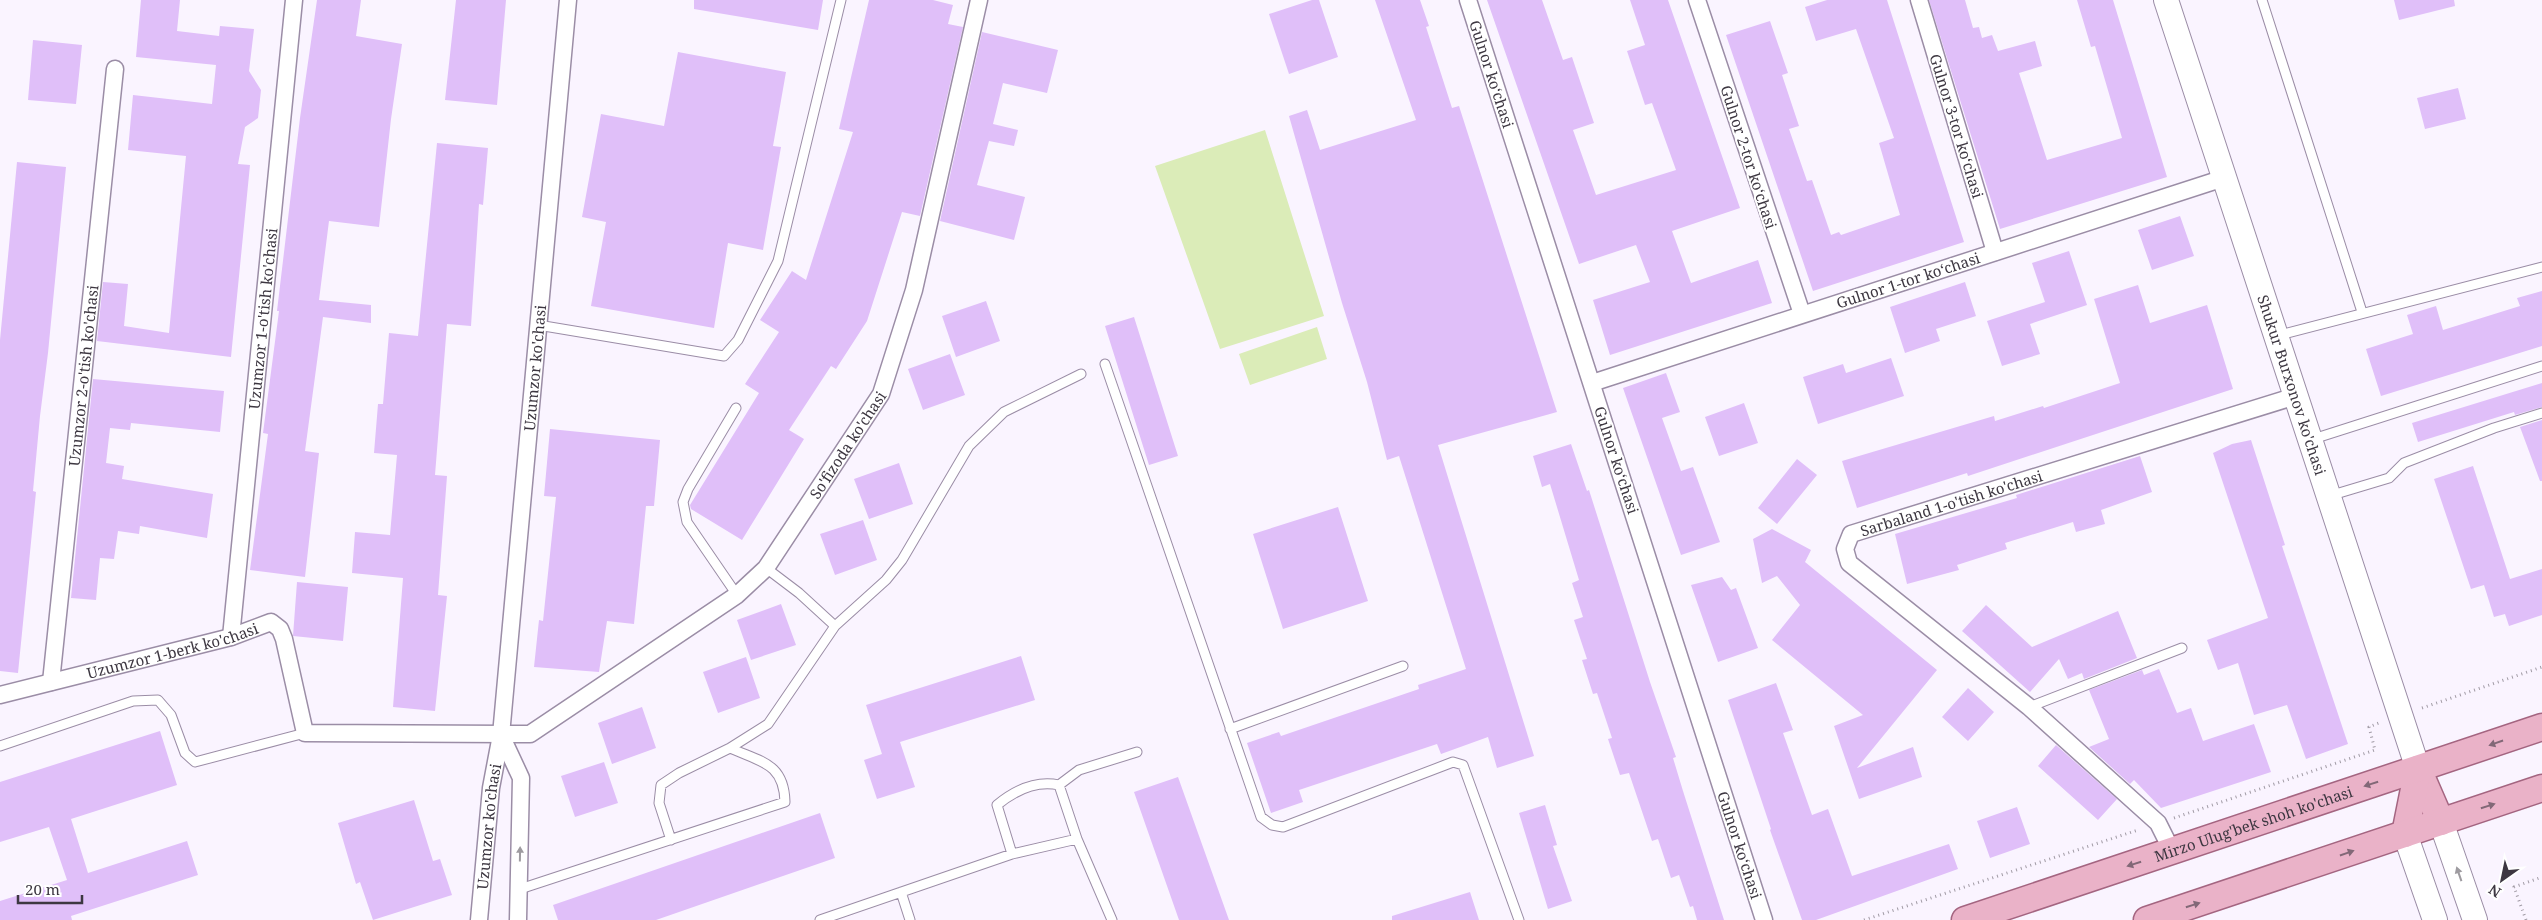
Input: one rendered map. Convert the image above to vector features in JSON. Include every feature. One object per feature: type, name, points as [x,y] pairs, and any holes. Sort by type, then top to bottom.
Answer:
[{"type":"main road","name":"Mirzo Ulug'bek shoh ko'chasi","points":[[1965,920],[2542,727]]},
{"type":"main road","points":[[2418,769],[2441,822]]},
{"type":"main road","points":[[2405,834],[2418,769]]},
{"type":"main road","points":[[2147,920],[2542,788]]},
{"type":"street","name":"Uzumzor 1-o'tish ko'chasi","points":[[231,637],[294,0]]},
{"type":"street","name":"Uzumzor ko'chasi","points":[[479,920],[490,788],[501,735],[568,0]]},
{"type":"street","name":"So'fizoda ko'chasi","points":[[501,735],[530,734],[737,595],[766,568],[880,394],[914,290],[979,0]]},
{"type":"street","name":"Gulnor koʻchasi","points":[[1468,0],[1764,920]]},
{"type":"street","name":"Gulnor 2-tor koʻchasi","points":[[1697,0],[1802,314]]},
{"type":"street","name":"Gulnor 3-tor koʻchasi","points":[[1919,0],[1995,252]]},
{"type":"street","name":"Shukur Burxonov ko'chasi","points":[[2166,0],[2418,769]]},
{"type":"street","name":"Uzumzor 2-o'tish ko'chasi","points":[[51,682],[115,69]]},
{"type":"street","name":"Gulnor 1-tor koʻchasi","points":[[1592,382],[2224,178]]},
{"type":"street","name":"Sarbaland 1-o'tish ko'chasi","points":[[2172,851],[2158,823],[2029,707],[1849,563],[1845,549],[1851,534],[2296,396]]},
{"type":"street","name":"Uzumzor 1-berk ko'chasi","points":[[0,695],[231,637],[271,622],[280,628],[305,733]]},
{"type":"street","points":[[305,733],[501,735]]},
{"type":"street","name":"Uzumzor ko'chasi","points":[[501,735],[521,778],[518,920]]},
{"type":"street","points":[[2441,822],[2475,920]]},
{"type":"street","points":[[2405,834],[2435,920]]},
{"type":"lane","points":[[538,325],[724,356],[738,340],[778,262],[841,0]]},
{"type":"lane","points":[[2262,0],[2362,312]]},
{"type":"lane","points":[[2276,336],[2362,312],[2542,267]]},
{"type":"lane","points":[[1105,364],[1261,817],[1272,825],[1283,826],[1453,762],[1463,765],[1519,920]]},
{"type":"lane","points":[[2310,440],[2542,366]]},
{"type":"lane","points":[[671,840],[659,803],[661,785],[679,773],[730,748],[768,724],[835,626],[886,580],[902,560],[968,446],[1004,412],[1082,374]]},
{"type":"lane","points":[[736,408],[688,489],[683,502],[687,522],[737,595]]},
{"type":"lane","points":[[2328,496],[2389,478],[2404,464],[2494,428],[2542,413]]},
{"type":"lane","points":[[766,568],[799,593],[835,626]]},
{"type":"lane","points":[[2029,707],[2182,648]]},
{"type":"lane","points":[[1230,729],[1402,666]]},
{"type":"lane","points":[[0,746],[134,701],[158,700],[171,715],[184,753],[195,762],[305,733]]},
{"type":"lane","points":[[520,889],[785,802],[784,785],[772,766],[730,748]]},
{"type":"lane","points":[[1012,854],[997,805],[1010,794],[1044,782],[1058,785],[1079,770],[1137,752]]},
{"type":"lane","points":[[1058,785],[1077,839],[1112,920]]},
{"type":"lane","points":[[820,920],[1012,854],[1077,839]]},
{"type":"lane","points":[[901,892],[910,920]]},
{"type":"path","points":[[2452,698],[2542,667]]},
{"type":"path","points":[[1864,920],[2376,750],[2369,726]]},
{"type":"path","points":[[2526,920],[2514,887],[2542,877]]},
{"type":"green space","points":[[1265,130],[1324,316],[1220,349],[1155,166]]},
{"type":"green space","points":[[1317,327],[1327,359],[1250,385],[1239,354]]},
{"type":"building","points":[[141,0],[180,0],[177,31],[219,36],[220,26],[254,29],[249,71],[261,90],[258,118],[245,127],[238,164],[250,165],[231,357],[97,341],[103,282],[128,284],[124,326],[169,333],[186,156],[128,150],[133,95],[212,104],[216,65],[136,57]]},
{"type":"building","points":[[317,0],[361,0],[356,36],[402,44],[391,119],[379,227],[329,221],[319,300],[371,305],[371,323],[323,317],[305,451],[319,453],[305,577],[250,570],[268,434],[263,433],[279,311],[277,311],[300,118]]},
{"type":"building","points":[[456,0],[506,0],[497,105],[445,100]]},
{"type":"building","points":[[694,0],[823,0],[818,30],[694,9]]},
{"type":"building","points":[[869,0],[933,0],[953,5],[948,24],[963,27],[920,216],[902,212],[867,321],[836,369],[831,366],[789,430],[804,439],[742,540],[691,509],[690,505],[759,393],[745,384],[779,332],[760,320],[792,271],[806,280],[853,132],[839,129]]},
{"type":"building","points":[[1312,0],[1319,0],[1338,57],[1289,74],[1269,14]]},
{"type":"building","points":[[1375,0],[1420,0],[1429,26],[1426,27],[1452,108],[1459,106],[1557,412],[1438,445],[1534,756],[1497,768],[1488,737],[1441,754],[1437,744],[1299,790],[1303,802],[1271,813],[1247,743],[1279,732],[1281,736],[1419,689],[1418,685],[1466,669],[1399,456],[1387,460],[1367,382],[1342,303],[1289,116],[1307,110],[1320,150],[1416,120]]},
{"type":"building","points":[[1487,0],[1542,0],[1563,60],[1572,57],[1594,123],[1573,130],[1596,195],[1676,170],[1652,103],[1645,105],[1627,51],[1645,45],[1630,0],[1668,0],[1740,208],[1672,231],[1691,283],[1758,260],[1772,303],[1610,355],[1593,300],[1650,282],[1636,245],[1579,264]]},
{"type":"building","points":[[1827,0],[1887,0],[1964,242],[1813,291],[1726,35],[1770,21],[1788,73],[1782,75],[1799,126],[1789,129],[1807,181],[1812,180],[1831,235],[1839,232],[1841,235],[1900,215],[1879,143],[1894,138],[1856,29],[1816,41],[1805,7]]},
{"type":"building","points":[[1929,0],[1965,0],[1973,28],[1979,27],[1982,38],[1992,35],[1998,51],[2035,41],[2042,66],[2019,73],[2047,160],[2122,138],[2095,46],[2091,47],[2077,0],[2113,0],[2167,177],[2000,229]]},
{"type":"building","points":[[2394,0],[2454,0],[2455,6],[2399,20]]},
{"type":"building","points":[[982,32],[1058,50],[1047,93],[1003,83],[993,124],[1018,130],[1014,146],[989,141],[977,185],[1025,197],[1014,240],[940,221]]},
{"type":"building","points":[[33,40],[82,45],[76,104],[28,100]]},
{"type":"building","points":[[678,52],[786,72],[773,146],[781,147],[763,250],[728,243],[714,328],[591,306],[606,222],[582,217],[601,114],[664,126]]},
{"type":"building","points":[[2458,88],[2466,119],[2425,129],[2417,98]]},
{"type":"building","points":[[437,143],[488,148],[483,205],[479,204],[471,326],[447,324],[435,475],[447,476],[438,595],[447,596],[435,711],[393,707],[403,578],[352,573],[355,532],[390,535],[397,455],[374,453],[378,404],[383,404],[389,333],[418,336]]},
{"type":"building","points":[[17,162],[66,167],[40,416],[33,491],[36,492],[18,673],[0,671],[0,340]]},
{"type":"building","points":[[2180,216],[2194,256],[2152,270],[2138,230]]},
{"type":"building","points":[[2069,251],[2087,305],[2030,324],[2040,354],[2002,366],[1987,321],[2045,302],[2032,263]]},
{"type":"building","points":[[1965,282],[1976,316],[1936,329],[1940,341],[1905,353],[1890,307]]},
{"type":"building","points":[[2138,285],[2150,323],[2207,305],[2233,389],[1968,476],[1967,473],[1857,508],[1842,461],[1994,416],[1995,421],[2043,406],[2044,408],[2120,383],[2094,299]]},
{"type":"building","points":[[2542,291],[2542,346],[2381,396],[2366,349],[2413,334],[2407,315],[2436,306],[2443,330],[2520,306],[2517,298]]},
{"type":"building","points":[[986,301],[1000,341],[956,357],[942,316]]},
{"type":"building","points":[[1134,317],[1178,456],[1149,465],[1105,326]]},
{"type":"building","points":[[950,354],[965,395],[923,410],[908,369]]},
{"type":"building","points":[[1891,358],[1904,396],[1818,424],[1803,377],[1843,364],[1846,373]]},
{"type":"building","points":[[1666,373],[1680,412],[1662,418],[1681,471],[1693,467],[1720,542],[1681,555],[1623,388]]},
{"type":"building","points":[[93,379],[224,391],[220,432],[131,423],[130,430],[110,428],[106,463],[124,466],[122,479],[213,494],[207,538],[140,526],[139,534],[118,531],[114,559],[100,558],[96,600],[71,598]]},
{"type":"building","points":[[2542,383],[2542,407],[2515,415],[2514,412],[2418,442],[2412,423]]},
{"type":"building","points":[[1744,403],[1758,443],[1719,456],[1705,417]]},
{"type":"building","points":[[2542,420],[2542,481],[2540,481],[2520,427]]},
{"type":"building","points":[[550,429],[660,440],[654,506],[646,506],[634,624],[607,621],[599,672],[534,667],[539,620],[543,621],[556,497],[544,496]]},
{"type":"building","points":[[2251,440],[2285,545],[2282,546],[2348,744],[2306,759],[2287,705],[2254,715],[2238,663],[2218,670],[2207,640],[2268,618],[2213,453],[2232,444]]},
{"type":"building","points":[[1571,444],[1587,491],[1589,490],[1676,757],[1673,758],[1724,920],[1697,920],[1693,906],[1690,907],[1679,875],[1671,878],[1658,839],[1652,841],[1629,773],[1620,775],[1608,739],[1612,738],[1597,693],[1593,694],[1582,660],[1587,659],[1574,620],[1583,617],[1572,583],[1579,580],[1550,484],[1542,487],[1533,456]]},
{"type":"building","points":[[2140,456],[2152,492],[2101,510],[2105,524],[2076,532],[2073,522],[2005,543],[2007,549],[1957,565],[1959,570],[1907,584],[1895,534],[2017,498],[2016,495]]},
{"type":"building","points":[[1797,459],[1817,475],[1777,524],[1758,508]]},
{"type":"building","points":[[899,463],[913,504],[869,519],[854,479]]},
{"type":"building","points":[[2473,466],[2510,579],[2542,569],[2542,615],[2509,626],[2505,614],[2494,617],[2484,585],[2471,589],[2434,479]]},
{"type":"building","points":[[1338,507],[1368,601],[1283,629],[1253,534]]},
{"type":"building","points":[[863,520],[877,560],[835,575],[820,534]]},
{"type":"building","points":[[1772,529],[1811,550],[1805,562],[1937,670],[1857,768],[1913,747],[1922,777],[1859,799],[1834,726],[1863,715],[1772,640],[1800,605],[1777,576],[1762,583],[1753,539]]},
{"type":"building","points":[[1722,577],[1731,590],[1736,588],[1758,648],[1718,662],[1691,585]]},
{"type":"building","points":[[297,582],[348,587],[343,641],[293,636]]},
{"type":"building","points":[[781,604],[796,645],[751,660],[737,620]]},
{"type":"building","points":[[1986,605],[2032,647],[2118,611],[2137,658],[2084,679],[2082,673],[2068,679],[2059,659],[2030,692],[1962,631]]},
{"type":"building","points":[[1021,656],[1035,700],[900,742],[915,787],[877,799],[864,760],[882,754],[866,705]]},
{"type":"building","points":[[746,657],[760,698],[718,713],[703,672]]},
{"type":"building","points":[[2159,669],[2177,713],[2191,708],[2203,741],[2254,724],[2271,772],[2161,808],[2134,780],[2130,784],[2089,747],[2109,739],[2089,690],[2142,670],[2144,675]]},
{"type":"building","points":[[1776,683],[1793,730],[1783,733],[1812,815],[1828,809],[1852,876],[1949,844],[1958,869],[1816,920],[1802,920],[1770,830],[1728,700]]},
{"type":"building","points":[[1968,688],[1994,712],[1968,741],[1942,717]]},
{"type":"building","points":[[642,707],[656,748],[612,764],[598,723]]},
{"type":"building","points":[[160,731],[177,785],[71,819],[88,873],[187,841],[198,875],[71,916],[72,920],[0,920],[0,901],[67,880],[49,827],[0,842],[0,782]]},
{"type":"building","points":[[2056,745],[2117,799],[2098,820],[2038,766]]},
{"type":"building","points":[[604,762],[618,803],[575,817],[561,776]]},
{"type":"building","points":[[1178,777],[1229,920],[1179,920],[1134,792]]},
{"type":"building","points":[[414,800],[433,861],[440,859],[452,895],[373,920],[360,882],[356,884],[338,823]]},
{"type":"building","points":[[1545,805],[1557,845],[1553,846],[1572,901],[1548,909],[1519,813]]},
{"type":"building","points":[[2017,807],[2030,844],[1990,858],[1977,821]]},
{"type":"building","points":[[820,813],[835,858],[656,920],[558,920],[553,905]]},
{"type":"building","points":[[1470,892],[1479,920],[1392,920],[1392,916]]}]
